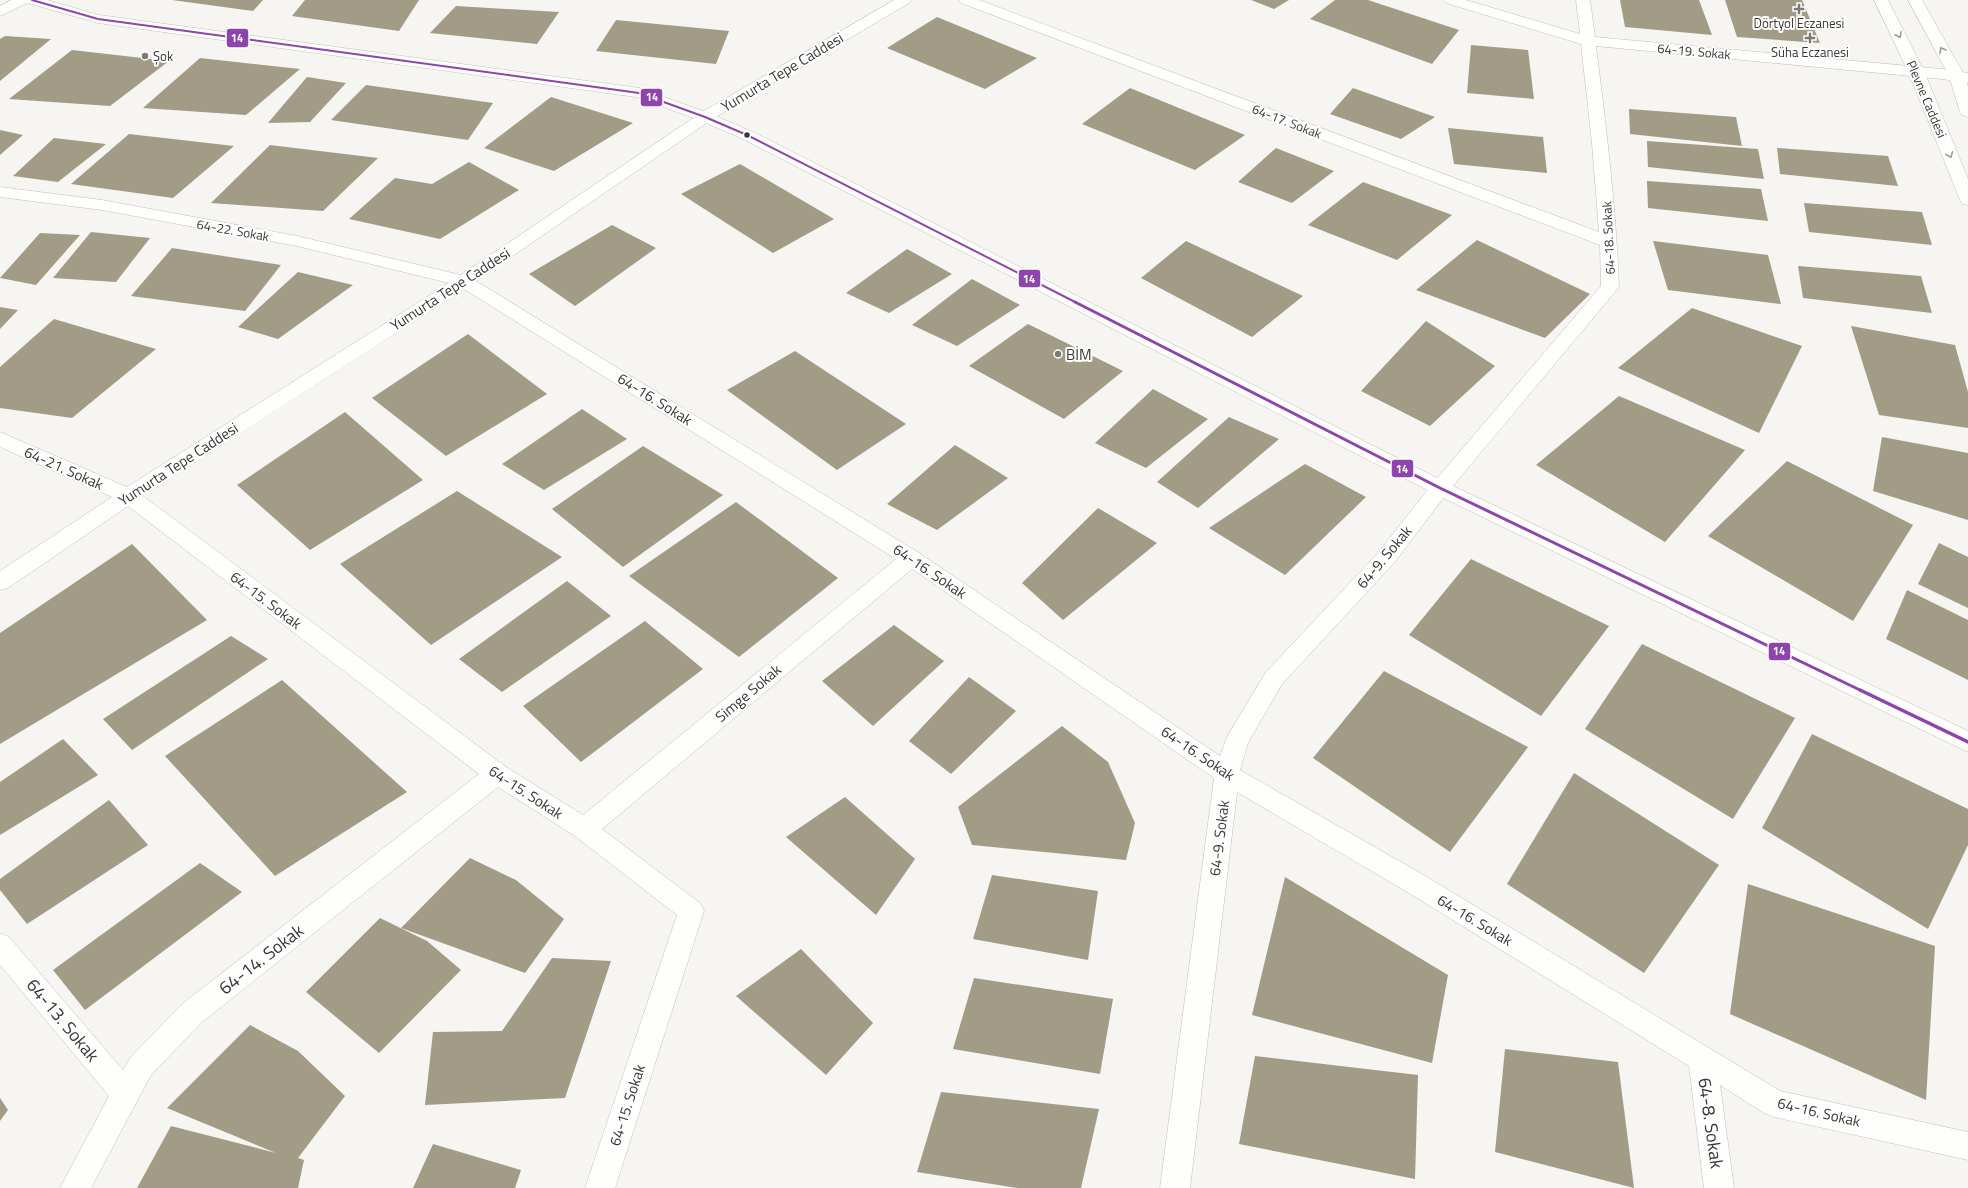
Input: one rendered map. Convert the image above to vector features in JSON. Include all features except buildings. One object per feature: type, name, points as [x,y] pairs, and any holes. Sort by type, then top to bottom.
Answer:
[{"type":"street","points":[[0,12],[22,0]]},
{"type":"street","points":[[32,0],[98,19],[639,93],[705,117],[747,135],[1440,488],[1968,742]]},
{"type":"street","name":"Yumurta Tepe Caddesi","points":[[0,582],[128,496],[464,281],[705,117],[904,0]]},
{"type":"street","name":"64-17. Sokak","points":[[966,0],[1609,242]]},
{"type":"street","name":"64-19. Sokak","points":[[1451,0],[1588,41],[1956,76]]},
{"type":"street","name":"64-18. Sokak","points":[[1440,488],[1610,287],[1609,242],[1605,193],[1583,0]]},
{"type":"street","name":"Plevne Caddesi","points":[[1882,0],[1916,71],[1968,200]]},
{"type":"street","points":[[1915,0],[1956,76],[1968,112]]},
{"type":"street","name":"64-22. Sokak","points":[[0,192],[102,206],[289,240],[464,281]]},
{"type":"street","name":"64-16. Sokak","points":[[464,281],[912,558],[1227,774],[1418,885],[1774,1103],[1968,1146]]},
{"type":"street","name":"64-21. Sokak","points":[[0,439],[128,496]]},
{"type":"street","name":"64-9. Sokak","points":[[1175,1188],[1227,774],[1236,742],[1274,678],[1386,558],[1440,488]]},
{"type":"street","name":"64-15. Sokak","points":[[128,496],[497,774],[584,829],[692,911],[600,1188]]},
{"type":"street","name":"Simge Sokak","points":[[584,829],[912,558]]},
{"type":"street","name":"64-14. Sokak","points":[[75,1188],[141,1066],[192,1013],[497,774]]},
{"type":"street","name":"64-13. Sokak","points":[[0,945],[126,1095]]},
{"type":"street","name":"64-8. Sokak","points":[[1702,1058],[1719,1188]]},
{"type":"transit line","name":"14","points":[[32,0],[98,19],[639,93],[705,117],[747,135],[1440,488],[1968,742]]},
{"type":"place","name":"Dörtyol Eczanesi","points":[[1799,9]]},
{"type":"place","name":"Süha Eczanesi","points":[[1810,38]]},
{"type":"place","name":"Şok","points":[[145,56]]},
{"type":"place","name":"BİM","points":[[1058,354]]}]
